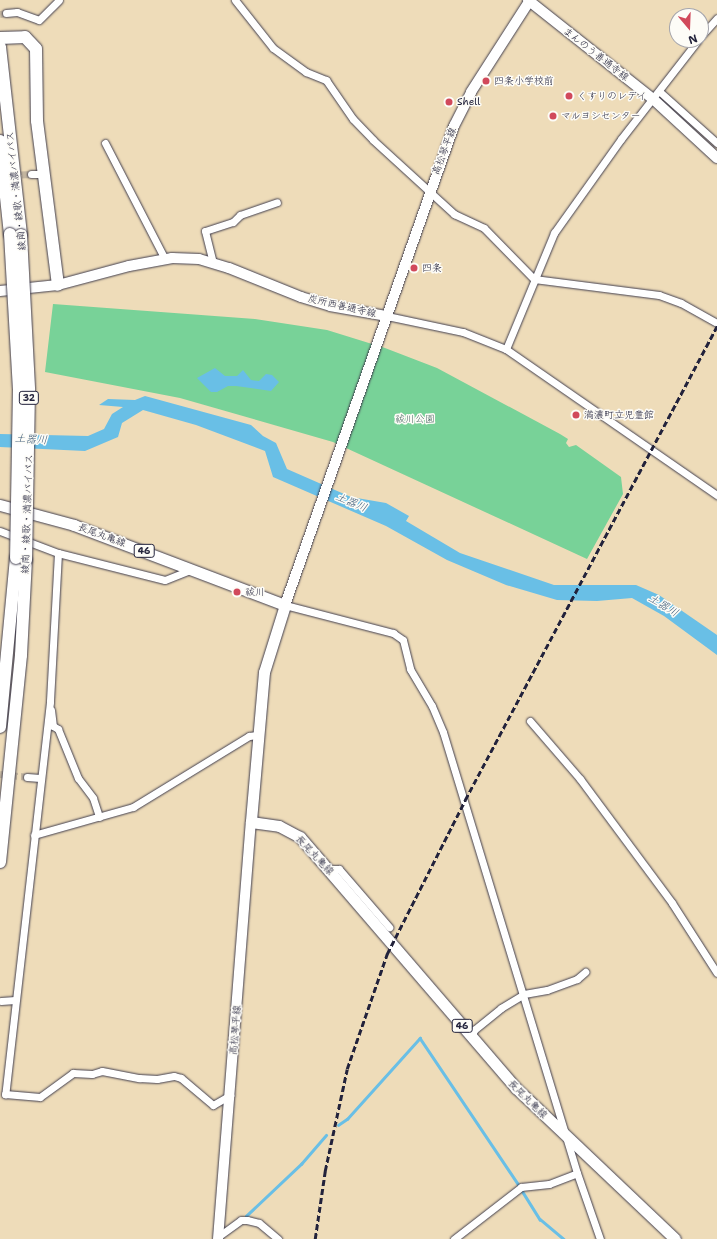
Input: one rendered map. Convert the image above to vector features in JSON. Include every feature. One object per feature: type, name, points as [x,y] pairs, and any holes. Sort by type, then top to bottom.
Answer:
[{"type":"highway","points":[[0,38],[25,37],[36,49],[35,93],[58,285]]},
{"type":"highway","name":"綾南・綾歌・満濃バイパス","points":[[0,47],[16,235],[21,559],[21,655],[5,751],[0,862]]},
{"type":"highway","name":"綾南・綾歌・満濃バイパス","points":[[0,141],[16,235]]},
{"type":"highway","name":"綾南・綾歌・満濃バイパス","points":[[0,727],[21,559]]},
{"type":"main road","name":"高松琴平線","points":[[387,316],[429,191],[462,109],[529,0]]},
{"type":"main road","name":"まんのう善通寺線","points":[[529,0],[656,95],[716,157]]},
{"type":"main road","name":"炭所西善通寺線","points":[[0,291],[58,285],[165,259],[199,259],[313,301],[387,316],[285,605]]},
{"type":"main road","name":"長尾丸亀線","points":[[0,505],[74,525],[285,605]]},
{"type":"main road","points":[[251,822],[257,735],[264,672],[285,605]]},
{"type":"main road","name":"高松琴平線","points":[[219,1237],[251,822]]},
{"type":"main road","name":"長尾丸亀線","points":[[251,822],[271,823],[287,829],[300,837],[471,1038],[516,1088],[675,1239]]},
{"type":"street","points":[[6,13],[17,12],[39,20],[59,0]]},
{"type":"street","points":[[235,0],[273,48],[306,72],[326,80],[353,119],[454,214],[484,228],[534,279],[659,295],[681,303],[717,323]]},
{"type":"street","points":[[709,27],[717,18]]},
{"type":"street","points":[[506,349],[554,233],[578,198],[692,48]]},
{"type":"street","points":[[656,95],[717,143]]},
{"type":"street","points":[[105,143],[165,259]]},
{"type":"street","points":[[31,174],[44,174]]},
{"type":"street","points":[[213,263],[205,231],[219,230],[240,215],[277,202]]},
{"type":"street","points":[[387,316],[463,332],[506,349],[717,495]]},
{"type":"street","points":[[0,531],[58,553],[165,580],[193,569]]},
{"type":"street","points":[[58,553],[50,702],[40,778],[5,1094],[40,1097],[73,1073],[92,1074],[102,1071],[139,1078],[157,1079],[174,1076],[181,1078],[213,1105],[230,1095]]},
{"type":"street","points":[[285,605],[393,633],[403,640],[410,669],[432,706],[444,732],[568,1138],[577,1173],[600,1239]]},
{"type":"street","points":[[50,702],[53,726],[58,729],[78,778],[92,798],[99,817]]},
{"type":"street","points":[[530,721],[603,810],[672,903],[717,973]]},
{"type":"street","points":[[34,835],[99,817],[148,800],[250,736],[257,735]]},
{"type":"street","points":[[27,777],[40,778]]},
{"type":"street","points":[[328,869],[339,869],[389,927]]},
{"type":"street","points":[[471,1038],[474,1030],[501,1008],[524,994],[547,990],[577,979],[585,972]]},
{"type":"street","points":[[1,1002],[15,1000]]},
{"type":"street","points":[[454,1239],[521,1187],[549,1184],[577,1173]]},
{"type":"street","points":[[219,1237],[241,1220],[247,1220],[259,1223],[278,1239]]},
{"type":"green space","name":"祓川公園","points":[[53,304],[255,319],[327,330],[385,348],[437,368],[560,434],[568,439],[566,443],[569,447],[576,445],[621,477],[623,494],[587,559],[333,442],[180,398],[45,372]]},
{"type":"water","points":[[215,368],[225,376],[237,376],[243,370],[251,380],[259,381],[266,374],[272,375],[279,382],[271,391],[228,386],[217,392],[211,392],[197,378]]},
{"type":"water","name":"土器川","points":[[145,396],[251,425],[263,436],[276,443],[287,469],[351,497],[386,503],[409,516],[406,521],[460,553],[554,585],[636,585],[659,595],[717,635],[717,655],[664,616],[632,598],[597,601],[557,600],[506,585],[447,560],[386,526],[273,477],[265,451],[196,425],[143,410],[122,423],[118,437],[85,451],[0,447],[0,434],[88,436],[104,429],[112,414],[123,407],[99,405],[108,399],[135,400]]},
{"type":"waterway","points":[[338,1125],[347,1119],[420,1038],[518,1184]]},
{"type":"waterway","points":[[246,1216],[301,1164],[326,1135]]},
{"type":"waterway","points":[[521,1189],[540,1219],[564,1239]]},
{"type":"tunnel","points":[[0,14],[6,13]]},
{"type":"tunnel","points":[[11,175],[31,174]]},
{"type":"tunnel","points":[[0,774],[27,777]]},
{"type":"railway","points":[[315,1239],[325,1171],[347,1069],[387,954],[465,800],[717,326]]},
{"type":"place","name":"四条小学校前","points":[[486,81]]},
{"type":"place","name":"くすりのレデイ","points":[[569,96]]},
{"type":"place","name":"Shell","points":[[449,102]]},
{"type":"place","name":"マルヨシセンター","points":[[553,116]]},
{"type":"place","name":"四条","points":[[414,268]]},
{"type":"place","name":"満濃町立児童館","points":[[576,415]]},
{"type":"place","name":"祓川","points":[[237,592]]}]
